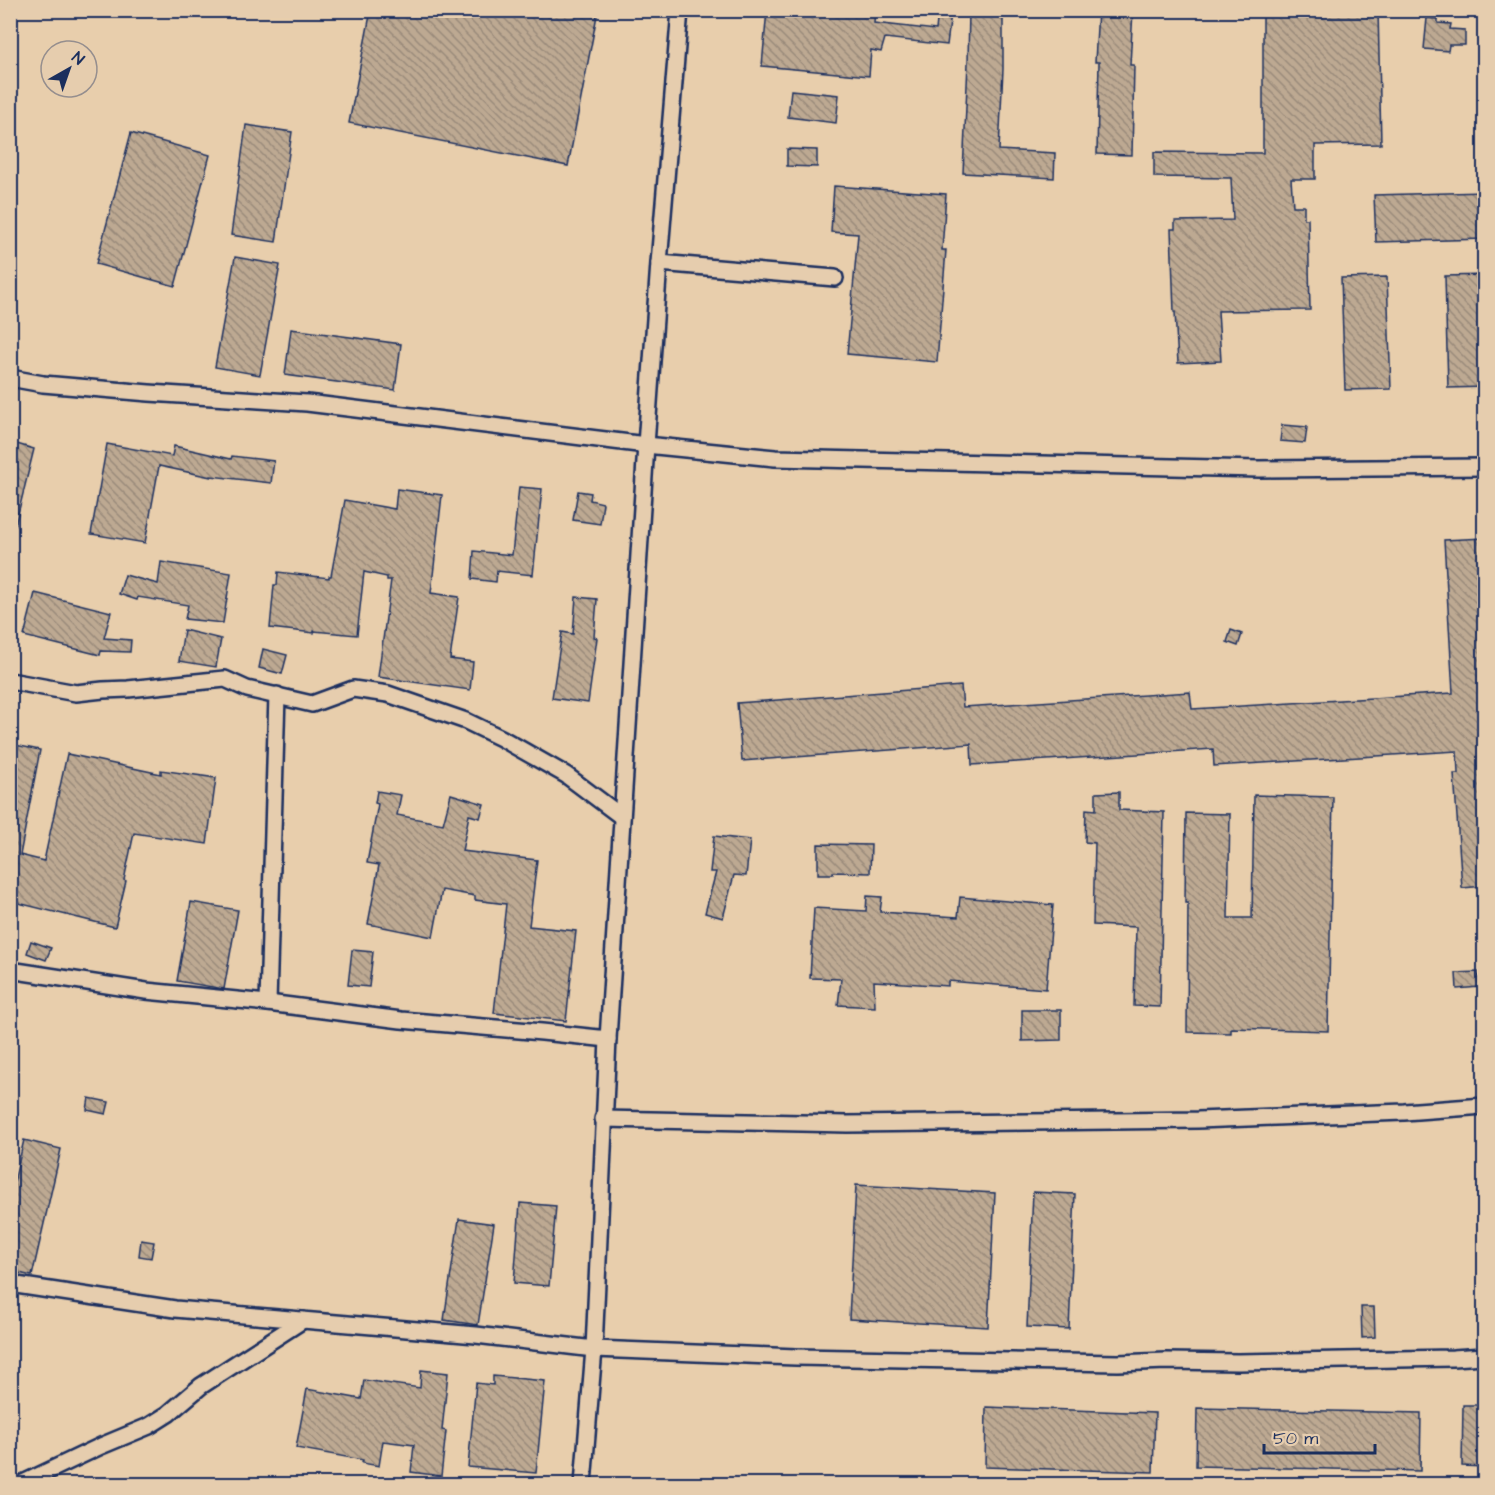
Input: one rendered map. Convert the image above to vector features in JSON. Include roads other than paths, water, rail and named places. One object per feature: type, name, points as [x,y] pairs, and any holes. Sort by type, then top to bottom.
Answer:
[{"type":"street","points":[[583,1485],[594,1348],[603,1119],[646,445],[680,10]]},
{"type":"street","points":[[659,263],[835,278]]},
{"type":"street","points":[[10,378],[44,384],[149,393],[307,403],[646,445],[775,458],[1259,469],[1485,467]]},
{"type":"street","points":[[10,681],[76,693],[225,680],[247,689],[312,704],[352,689],[388,694],[466,721],[501,738],[566,775],[622,816]]},
{"type":"street","points":[[268,1003],[277,695]]},
{"type":"street","points":[[10,970],[146,992],[268,1003],[401,1020],[608,1039]]},
{"type":"street","points":[[603,1119],[847,1124],[1198,1120],[1404,1112],[1485,1106]]},
{"type":"street","points":[[10,1284],[175,1309],[476,1335],[594,1348],[796,1357],[1118,1363],[1485,1356]]},
{"type":"street","points":[[21,1485],[101,1446],[149,1426],[168,1414],[201,1386],[303,1320]]}]
